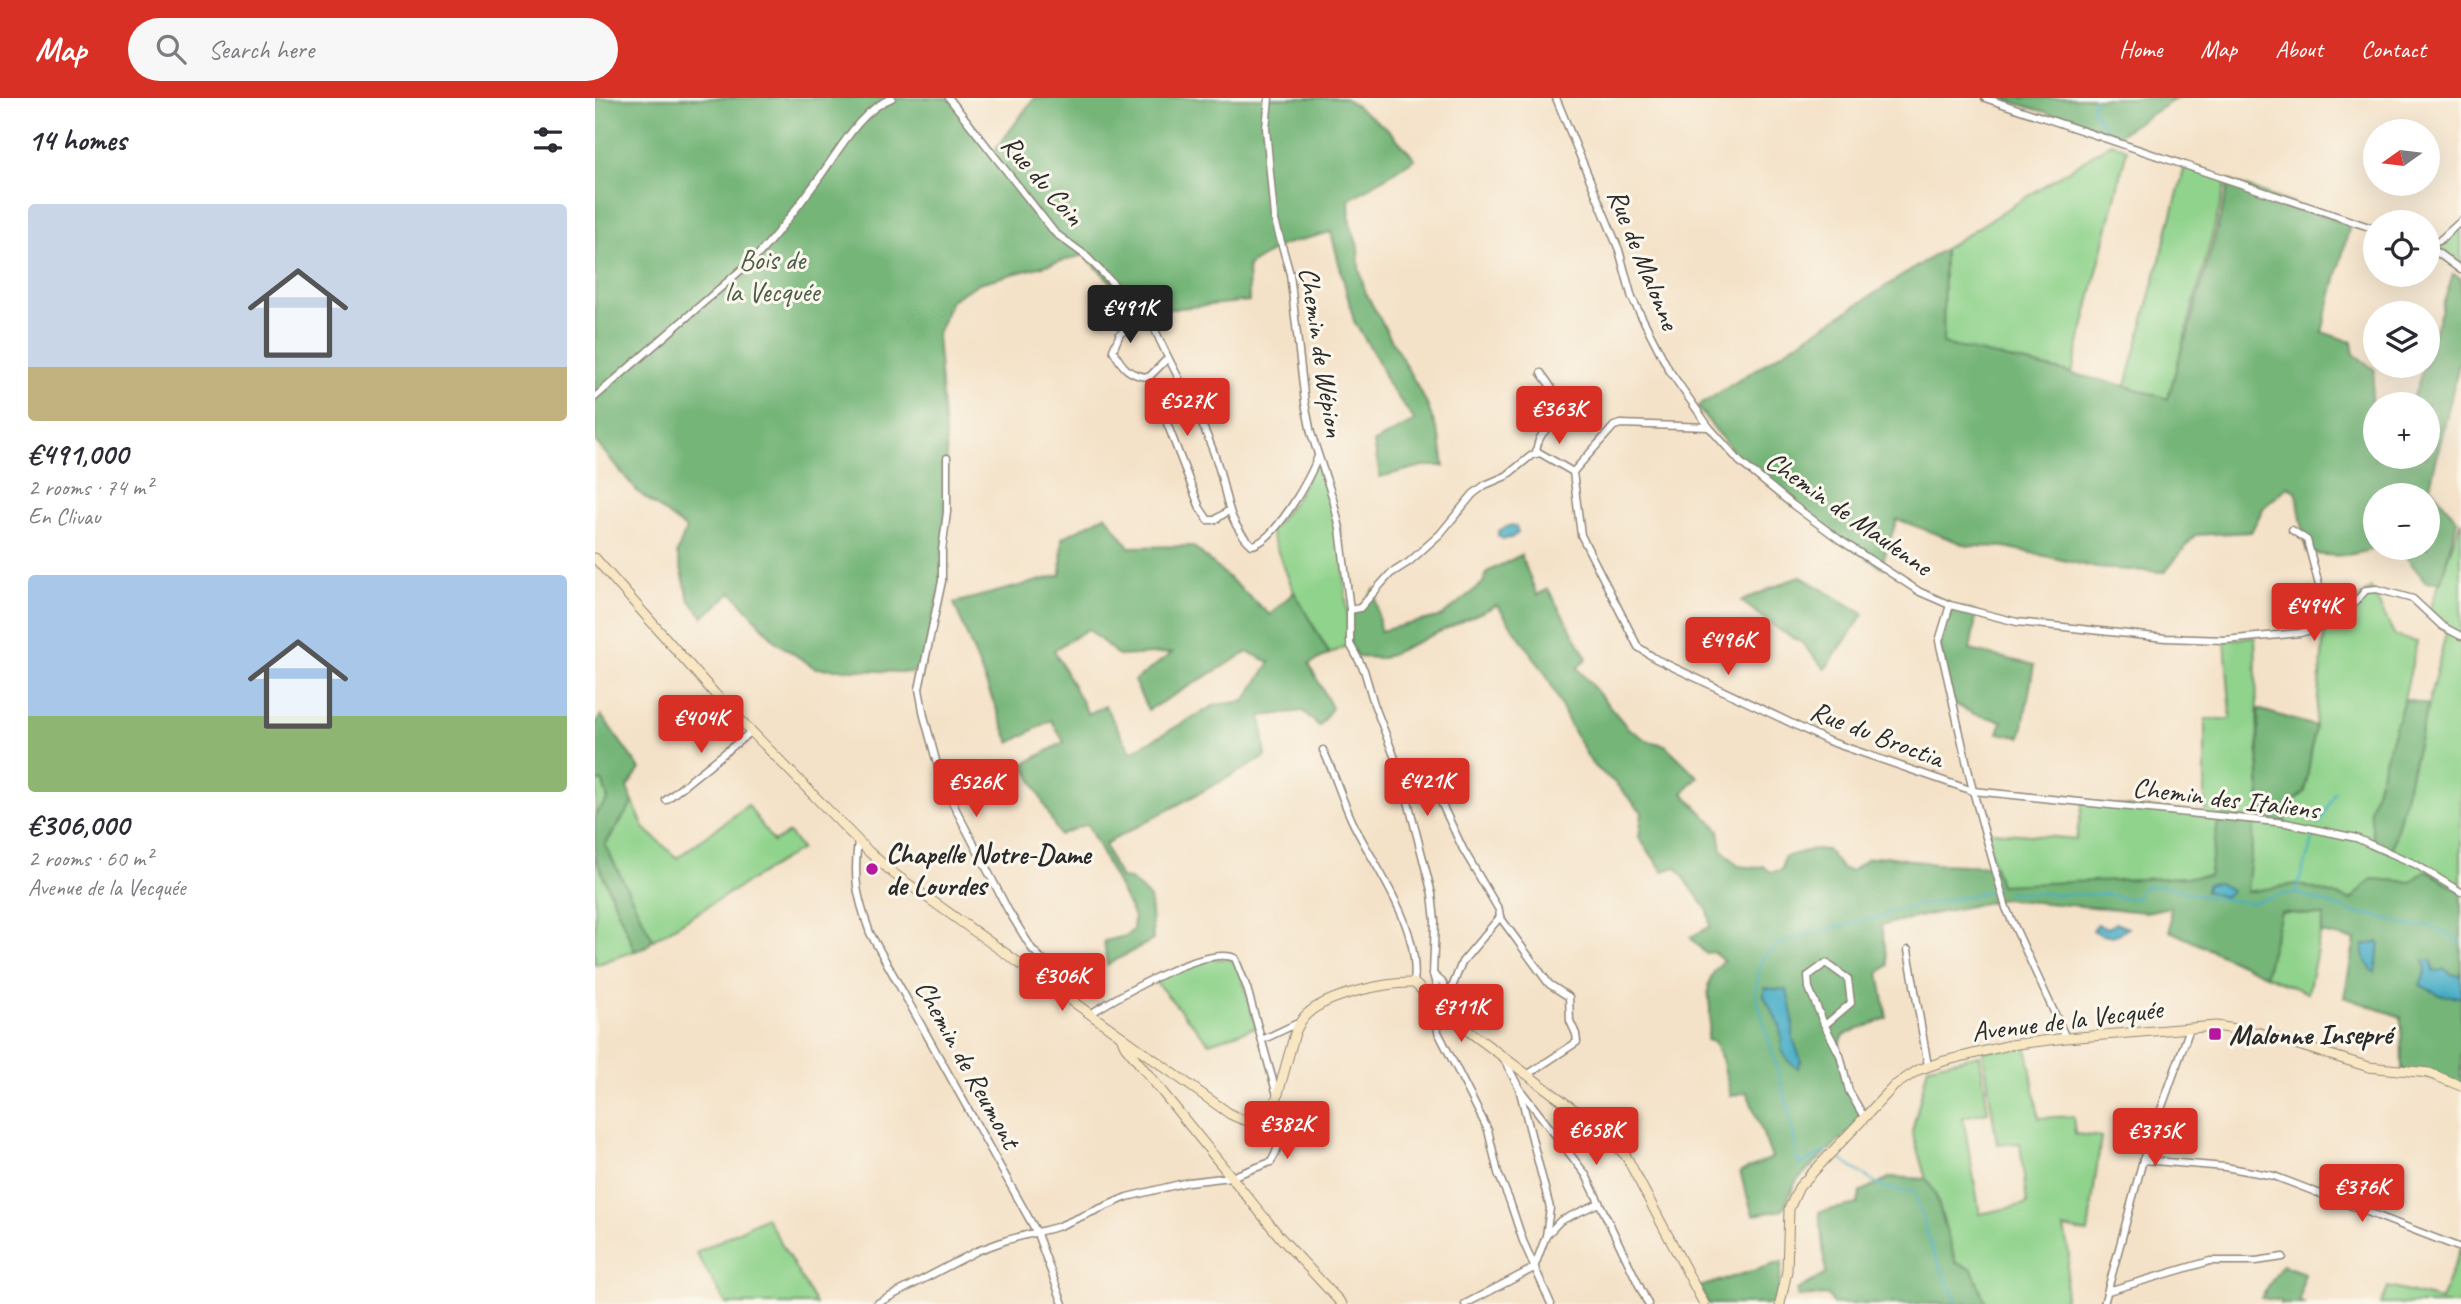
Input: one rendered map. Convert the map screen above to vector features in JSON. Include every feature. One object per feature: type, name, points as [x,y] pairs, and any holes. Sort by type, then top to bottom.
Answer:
[{"type":"main road","points":[[595,558],[715,694],[857,841],[893,873],[1230,1114],[1245,1121],[1257,1122],[1267,1117],[1274,1108],[1299,1023],[1308,1013],[1338,998],[1396,982],[1413,983],[1459,1024],[1598,1128],[1626,1156],[1704,1304]]},
{"type":"main road","name":"Avenue de la Vecquée","points":[[1782,1302],[1787,1271],[1789,1209],[1799,1187],[1905,1077],[1928,1066],[1979,1051],[2066,1038],[2216,1026],[2260,1033],[2369,1067],[2429,1073],[2461,1086]]},
{"type":"main road","points":[[1122,1037],[1125,1046],[1231,1177],[1330,1294],[1342,1304]]},
{"type":"main road","points":[[1330,1294],[1348,1304]]},
{"type":"street","points":[[595,397],[757,256],[778,233],[858,125],[881,102],[892,98]]},
{"type":"street","name":"Rue du Coin","points":[[949,98],[1055,233],[1084,255],[1141,312],[1148,313],[1168,358],[1208,433],[1228,511],[1241,536],[1252,545],[1259,544],[1297,497],[1318,455]]},
{"type":"street","name":"Chemin de Wépion","points":[[1269,98],[1266,128],[1274,217],[1290,274],[1311,433],[1340,529],[1350,610]]},
{"type":"street","name":"Rue de Malonne","points":[[1556,98],[1619,250],[1632,298],[1669,370],[1709,427]]},
{"type":"street","points":[[1985,98],[2363,225]]},
{"type":"street","points":[[2440,241],[2461,221]]},
{"type":"street","points":[[2440,254],[2461,271]]},
{"type":"street","points":[[1148,313],[1120,334],[1113,350],[1122,366],[1134,376],[1149,377],[1168,358]]},
{"type":"street","points":[[1541,373],[1562,403],[1563,410],[1559,419],[1538,439],[1536,453],[1506,477],[1485,485],[1473,494],[1440,534],[1409,562],[1390,574],[1360,608],[1350,610],[1350,644],[1364,670],[1401,774],[1432,894],[1435,921],[1433,974],[1442,1007],[1437,1023],[1440,1039],[1488,1130],[1498,1173],[1534,1268],[1551,1304]]},
{"type":"street","points":[[1149,377],[1199,508],[1208,520],[1216,520],[1228,511]]},
{"type":"street","points":[[1536,453],[1553,458],[1573,472],[1614,426],[1709,427]]},
{"type":"street","name":"Chemin de Maulenne","points":[[1709,427],[1740,462],[1793,506],[1920,592],[1950,605],[2017,622],[2144,636],[2225,640],[2299,633],[2329,623]]},
{"type":"street","points":[[947,458],[947,512],[942,551],[942,580],[919,690],[924,716],[940,775],[1008,910],[1032,949],[1071,989],[1077,1005]]},
{"type":"street","name":"Rue du Broctia","points":[[1573,472],[1581,535],[1638,647],[1657,659],[1828,741],[1973,791]]},
{"type":"street","points":[[2292,530],[2307,540],[2329,623],[2346,612],[2366,590],[2377,589],[2419,603],[2442,626],[2461,636]]},
{"type":"street","points":[[1950,605],[1939,641],[1973,791],[2006,908],[2066,1038]]},
{"type":"street","points":[[666,800],[752,731]]},
{"type":"street","points":[[1323,750],[1352,821],[1409,931],[1415,959],[1413,983]]},
{"type":"street","points":[[1401,774],[1425,779],[1438,796],[1463,849],[1499,910],[1500,917],[1549,984],[1569,997],[1570,1021],[1577,1042],[1526,1075]]},
{"type":"street","name":"Chemin des Italiens","points":[[1973,791],[2286,822],[2356,838],[2415,864],[2461,892]]},
{"type":"street","name":"Chemin de Reumont","points":[[857,841],[855,881],[858,900],[870,933],[1036,1231],[1063,1304]]},
{"type":"street","points":[[1433,974],[1442,982],[1447,992],[1451,990],[1462,962],[1500,917]]},
{"type":"street","points":[[1908,950],[1928,1066]]},
{"type":"street","points":[[1090,1014],[1125,992],[1170,971],[1206,959],[1229,955],[1237,959],[1277,1097]]},
{"type":"street","points":[[1825,1026],[1851,1003],[1848,979],[1826,963],[1808,976],[1809,988],[1825,1026],[1840,1055],[1849,1091],[1864,1117]]},
{"type":"street","points":[[1262,1040],[1299,1023]]},
{"type":"street","points":[[2104,1304],[2143,1160],[2190,1028]]},
{"type":"street","points":[[1501,1053],[1519,1088],[1581,1169],[1647,1304]]},
{"type":"street","points":[[1465,1304],[1534,1268],[1546,1236],[1550,1208],[1519,1088]]},
{"type":"street","points":[[876,1304],[977,1251],[1036,1231],[1057,1227],[1127,1197],[1160,1187],[1231,1177],[1271,1162],[1281,1140],[1274,1108]]},
{"type":"street","points":[[2143,1160],[2225,1167],[2274,1176],[2458,1247]]},
{"type":"street","points":[[1546,1236],[1560,1221],[1599,1203]]},
{"type":"street","points":[[2108,1291],[2210,1261],[2256,1261],[2283,1256]]},
{"type":"green space","name":"Bois de la Vecquée","points":[[595,98],[951,98],[993,153],[1034,98],[1345,98],[1389,130],[1415,159],[1349,200],[1350,223],[1358,247],[1359,268],[1365,292],[1426,402],[1440,439],[1444,466],[1423,466],[1380,477],[1374,442],[1415,421],[1388,384],[1377,359],[1354,321],[1331,232],[1282,245],[1248,266],[1249,301],[1141,312],[1084,255],[979,283],[951,300],[937,335],[947,458],[942,581],[921,673],[815,668],[776,642],[732,592],[703,617],[689,599],[677,553],[686,529],[638,492],[595,441]]},
{"type":"green space","points":[[2000,98],[2177,98],[2118,135]]},
{"type":"green space","points":[[2111,143],[2127,149],[2072,373],[1943,344],[1944,249]]},
{"type":"green space","points":[[2185,166],[2227,180],[2168,399],[2126,386]]},
{"type":"green space","points":[[2230,181],[2350,225],[2322,332],[2352,342],[2354,354],[2363,361],[2363,378],[2374,378],[2372,392],[2363,392],[2363,469],[2434,469],[2431,483],[2363,483],[2363,552],[2359,553],[2325,555],[2307,552],[2296,491],[2288,486],[2264,507],[2251,532],[2195,535],[2165,572],[2097,568],[2005,547],[1968,546],[1897,519],[1881,567],[1840,540],[1737,456],[1697,407],[1944,249],[1943,344],[2126,386],[2168,399]]},
{"type":"green space","points":[[2461,224],[2461,265],[2440,249],[2440,245]]},
{"type":"green space","points":[[2453,274],[2461,278],[2461,356],[2440,444],[2440,392],[2415,392],[2420,378],[2440,378],[2440,314]]},
{"type":"green space","points":[[1318,455],[1340,529],[1350,644],[1330,654],[1294,592],[1270,532],[1297,497]]},
{"type":"green space","points":[[2440,499],[2457,520],[2441,581],[2426,582],[2409,560],[2440,560]]},
{"type":"green space","points":[[1106,515],[1129,547],[1193,546],[1270,615],[1294,592],[1329,654],[1309,664],[1332,708],[1319,726],[1303,711],[1261,716],[1266,757],[1105,844],[1121,878],[1130,879],[1150,898],[1153,940],[1107,965],[1104,941],[1126,936],[1133,930],[1134,917],[1087,824],[1059,835],[1024,764],[1064,742],[1051,720],[1010,743],[954,603],[1061,575],[1062,538]],"holes":[[[1088,629],[1119,656],[1172,653],[1134,681],[1148,710],[1248,652],[1270,662],[1245,701],[1215,705],[1131,752],[1105,706],[1088,714],[1054,650]]]},
{"type":"green space","points":[[2461,520],[2461,893],[2411,882],[2372,879],[2351,900],[2297,884],[2247,892],[2219,816],[2210,876],[2000,886],[1984,831],[2076,839],[2083,802],[2205,814],[2205,719],[2231,719],[2225,640],[2255,637],[2260,819],[2285,822],[2280,811],[2305,792],[2325,626],[2371,588],[2395,636],[2417,642],[2404,699],[2370,810],[2391,853],[2447,629],[2429,612]]},
{"type":"green space","points":[[1521,555],[1537,595],[1548,589],[1587,658],[1577,668],[1628,728],[1648,741],[1665,745],[1698,777],[1683,793],[1719,830],[1722,850],[1738,866],[1763,866],[1771,872],[1782,870],[1784,857],[1814,849],[1827,850],[1842,869],[1852,871],[1867,859],[1886,856],[1935,864],[1994,866],[2000,885],[2209,876],[2219,816],[2255,819],[2247,892],[2297,884],[2351,900],[2372,879],[2411,882],[2426,870],[2461,892],[2461,1086],[2402,1070],[2401,1017],[2344,997],[2355,940],[2321,933],[2324,916],[2281,912],[2265,975],[2170,931],[2170,907],[2146,912],[2003,899],[1881,925],[1888,965],[1879,973],[1887,1018],[1844,1035],[1837,1048],[1849,1091],[1864,1117],[1796,1181],[1783,1210],[1753,1215],[1740,1172],[1772,1158],[1747,1092],[1731,1096],[1722,1059],[1714,1042],[1707,1040],[1710,1021],[1709,982],[1723,961],[1714,952],[1705,953],[1690,937],[1710,927],[1708,911],[1676,867],[1663,871],[1639,838],[1642,812],[1615,783],[1592,764],[1547,676],[1497,605],[1383,658],[1357,657],[1350,644],[1350,610],[1360,608],[1375,589],[1380,631],[1442,616],[1483,583],[1487,572]]},
{"type":"green space","points":[[1800,576],[1864,614],[1825,669],[1802,643],[1741,601]]},
{"type":"green space","points":[[1950,605],[1977,612],[1970,650],[2034,665],[2021,737],[1998,733],[2002,721],[1974,714],[1953,703],[1939,641]]},
{"type":"green space","points":[[2404,699],[2428,705],[2391,853],[2374,846],[2370,810]]},
{"type":"green space","points":[[2258,709],[2315,726],[2305,792],[2281,811],[2286,823],[2260,820]]},
{"type":"green space","points":[[601,715],[640,769],[627,788],[633,802],[605,845],[653,940],[645,948],[635,951],[595,856],[595,815],[608,799],[603,782],[595,781],[595,725]]},
{"type":"green space","points":[[596,780],[603,781],[608,799],[595,815]]},
{"type":"green space","points":[[633,802],[644,828],[677,858],[748,805],[773,842],[789,833],[801,849],[653,940],[605,845]]},
{"type":"green space","points":[[595,857],[635,951],[595,965]]},
{"type":"green space","points":[[2281,912],[2324,916],[2308,993],[2265,975]]},
{"type":"green space","points":[[1206,959],[1237,959],[1256,1027],[1209,1043],[1153,979]]},
{"type":"green space","points":[[2026,1043],[2039,1118],[2073,1116],[2075,1134],[2101,1137],[2088,1233],[2064,1228],[2069,1254],[2064,1304],[1986,1304],[1972,1269],[1956,1263],[1935,1193],[1926,1179],[1912,1132],[1928,1066],[1980,1055],[1988,1112],[1963,1117],[1980,1214],[2027,1204],[2020,1143],[1997,1144],[1983,1051]]},
{"type":"green space","points":[[1891,1177],[1926,1179],[1935,1193],[1956,1263],[1972,1269],[1986,1304],[1833,1304],[1829,1295],[1797,1297],[1797,1290],[1826,1274],[1819,1212],[1858,1204],[1860,1192]]},
{"type":"green space","points":[[766,1217],[816,1304],[726,1304],[696,1253]]},
{"type":"green space","points":[[2461,1246],[2461,1304],[2381,1304],[2388,1287],[2441,1300]]},
{"type":"green space","points":[[1782,1262],[1778,1297],[1774,1304],[1709,1304],[1699,1287]]},
{"type":"green space","points":[[2282,1265],[2304,1273],[2300,1302],[2305,1304],[2281,1304],[2281,1301],[2261,1298]]},
{"type":"water","points":[[1511,525],[1516,527],[1518,533],[1511,538],[1503,539],[1498,536],[1498,531]]},
{"type":"water","points":[[2217,883],[2232,890],[2225,897],[2205,891],[2208,884]]},
{"type":"water","points":[[2115,923],[2128,928],[2111,936],[2093,930],[2098,924],[2107,928]]},
{"type":"water","points":[[2378,942],[2380,944],[2375,972],[2365,959],[2363,949],[2364,945]]},
{"type":"water","points":[[2424,961],[2432,961],[2434,972],[2445,969],[2451,974],[2461,975],[2461,997],[2440,995],[2420,985],[2426,970]]},
{"type":"water","points":[[1764,988],[1787,990],[1793,1019],[1793,1038],[1801,1061],[1798,1068],[1788,1061],[1782,1050],[1780,1026],[1764,996]]},
{"type":"waterway","points":[[2094,98],[2092,109],[2111,135]]},
{"type":"waterway","points":[[2319,825],[2335,792]]},
{"type":"waterway","points":[[2295,893],[2315,834]]},
{"type":"waterway","points":[[2007,892],[2110,894],[2127,899],[2137,897],[2143,887],[2165,886],[2201,896],[2251,903],[2295,893],[2363,915],[2375,915],[2413,927],[2426,925],[2454,936],[2456,942],[2461,943]]},
{"type":"waterway","points":[[1827,1151],[1799,1165],[1789,1111],[1755,992],[1762,959],[1776,945],[1802,935],[1885,916],[1891,911],[1995,891]]},
{"type":"waterway","points":[[1835,1156],[1882,1186],[1893,1190],[1914,1190],[1933,1253],[1958,1304]]},
{"type":"place","name":"Chapelle Notre-Dame de Lourdes","points":[[872,869]]},
{"type":"place","name":"Malonne Insepré","points":[[2215,1034]]}]
